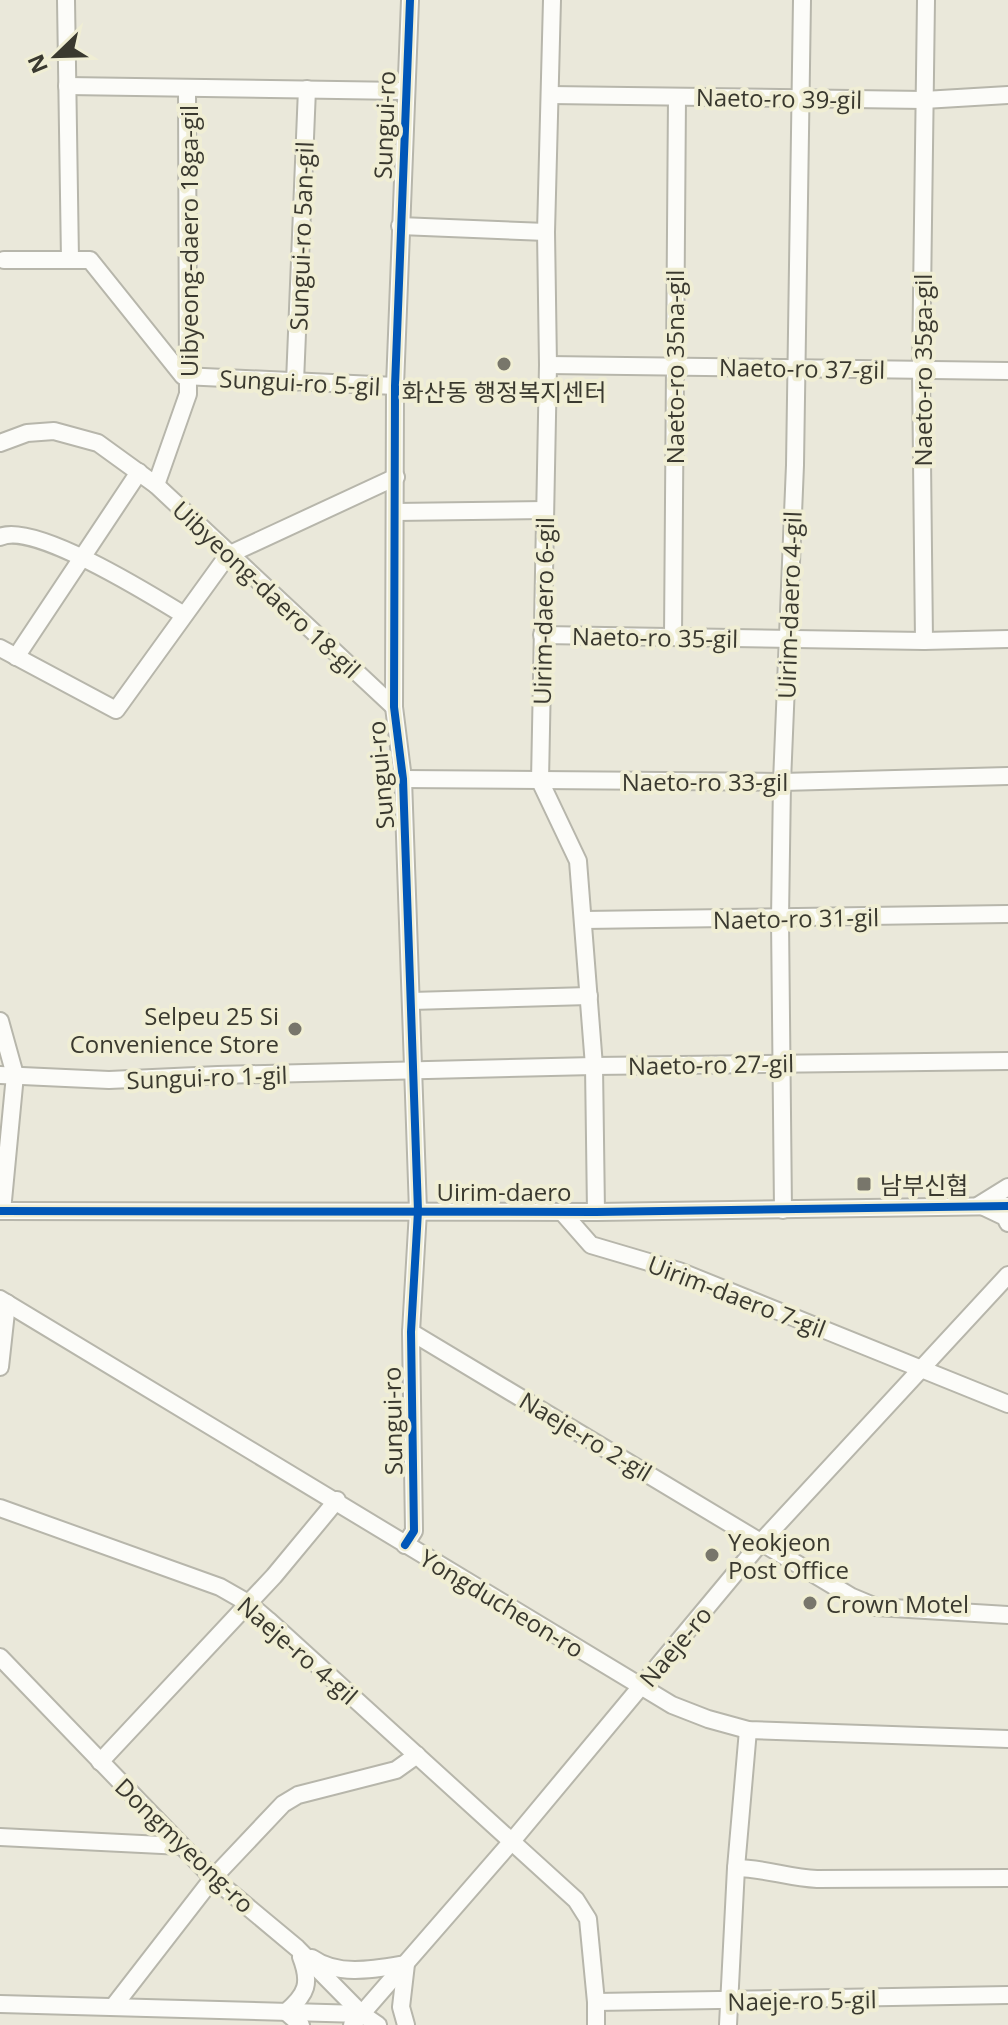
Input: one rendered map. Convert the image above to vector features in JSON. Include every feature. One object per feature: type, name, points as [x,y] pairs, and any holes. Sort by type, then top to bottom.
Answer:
[{"type":"street","points":[[66,0],[70,260]]},
{"type":"street","name":"Sungui-ro","points":[[405,1545],[414,1531],[411,1332],[418,1211],[403,779],[394,707],[395,386],[404,91],[410,0]]},
{"type":"street","name":"Uirim-daero 6-gil","points":[[552,0],[546,232],[548,365],[540,781],[578,861],[594,1066],[596,1212]]},
{"type":"street","name":"Uirim-daero 4-gil","points":[[783,1210],[782,782],[797,368],[802,0]]},
{"type":"street","name":"Naeto-ro 35ga-gil","points":[[924,641],[921,370],[926,0]]},
{"type":"street","points":[[67,86],[404,91]]},
{"type":"street","name":"Uibyeong-daero 18ga-gil","points":[[156,485],[188,394],[187,88]]},
{"type":"street","name":"Sungui-ro 5an-gil","points":[[295,382],[307,89]]},
{"type":"street","name":"Naeto-ro 39-gil","points":[[550,95],[924,100],[1008,95]]},
{"type":"street","name":"Naeto-ro 35na-gil","points":[[673,637],[677,97]]},
{"type":"street","points":[[400,226],[546,232]]},
{"type":"street","name":"Sungui-ro 5-gil","points":[[4,260],[90,260],[183,376],[395,386]]},
{"type":"street","name":"Naeto-ro 37-gil","points":[[548,365],[1008,371]]},
{"type":"street","name":"Uibyeong-daero 18-gil","points":[[0,443],[27,433],[54,431],[98,443],[156,485],[394,707]]},
{"type":"street","points":[[16,657],[139,472]]},
{"type":"street","points":[[0,648],[116,710],[228,555],[396,477]]},
{"type":"street","points":[[395,512],[545,510]]},
{"type":"street","points":[[0,537],[6,534],[43,539],[122,576],[184,615]]},
{"type":"street","name":"Naeto-ro 35-gil","points":[[542,635],[924,641],[1008,639]]},
{"type":"street","name":"Naeto-ro 33-gil","points":[[403,779],[782,782],[1008,776]]},
{"type":"street","name":"Naeto-ro 31-gil","points":[[584,920],[1008,914]]},
{"type":"street","points":[[411,1001],[589,996]]},
{"type":"street","points":[[0,1021],[8,1075],[1,1211]]},
{"type":"street","name":"Naeto-ro 27-gil","points":[[413,1071],[1008,1061]]},
{"type":"street","name":"Sungui-ro 1-gil","points":[[8,1075],[109,1080],[413,1071]]},
{"type":"street","points":[[979,1205],[1008,1187]]},
{"type":"street","points":[[979,1205],[1005,1217],[1008,1223]]},
{"type":"street","name":"Uirim-daero","points":[[1,1211],[596,1212],[1008,1206]]},
{"type":"street","name":"Uirim-daero 7-gil","points":[[562,1212],[591,1245],[679,1271],[1008,1404]]},
{"type":"street","name":"Naeje-ro","points":[[357,2020],[513,1840],[762,1541],[1008,1275]]},
{"type":"street","points":[[0,1367],[4,1301]]},
{"type":"street","name":"Yongducheon-ro","points":[[4,1301],[672,1705],[748,1730],[1008,1739]]},
{"type":"street","name":"Naeje-ro 2-gil","points":[[411,1332],[852,1597],[876,1607],[1008,1615]]},
{"type":"street","points":[[100,1762],[274,1576],[337,1500]]},
{"type":"street","name":"Naeje-ro 4-gil","points":[[0,1508],[220,1587],[248,1603],[576,1900],[588,1919],[596,2025]]},
{"type":"street","name":"Dongmyeong-ro","points":[[0,1657],[213,1878],[297,1948],[357,2020],[378,2025]]},
{"type":"street","points":[[728,2025],[736,1868],[748,1730]]},
{"type":"street","points":[[113,2007],[213,1878],[283,1804],[298,1795],[396,1770],[417,1755]]},
{"type":"street","points":[[0,1837],[182,1846]]},
{"type":"street","points":[[736,1868],[757,1868],[787,1876],[817,1879],[1008,1878]]},
{"type":"street","points":[[297,1948],[326,1966],[365,1970],[406,1964],[401,2007],[406,2025]]},
{"type":"street","points":[[286,2012],[298,2002],[305,1990],[308,1974],[297,1948]]},
{"type":"street","name":"Naeje-ro 5-gil","points":[[596,2002],[1008,1995]]},
{"type":"street","points":[[0,2004],[286,2012],[357,2020]]},
{"type":"street","points":[[286,2012],[301,2025]]},
{"type":"cycle path","points":[[405,1545],[414,1531],[411,1332],[418,1211],[403,779],[394,707],[395,386],[410,0]]},
{"type":"cycle path","points":[[0,1211],[596,1212],[1008,1206]]},
{"type":"place","name":"화산동 행정복지센터","points":[[504,364]]},
{"type":"place","name":"Selpeu 25 Si Convenience Store","points":[[295,1029]]},
{"type":"place","name":"남부신협","points":[[864,1184]]},
{"type":"place","name":"Yeokjeon Post Office","points":[[712,1555]]},
{"type":"place","name":"Crown Motel","points":[[810,1603]]}]
